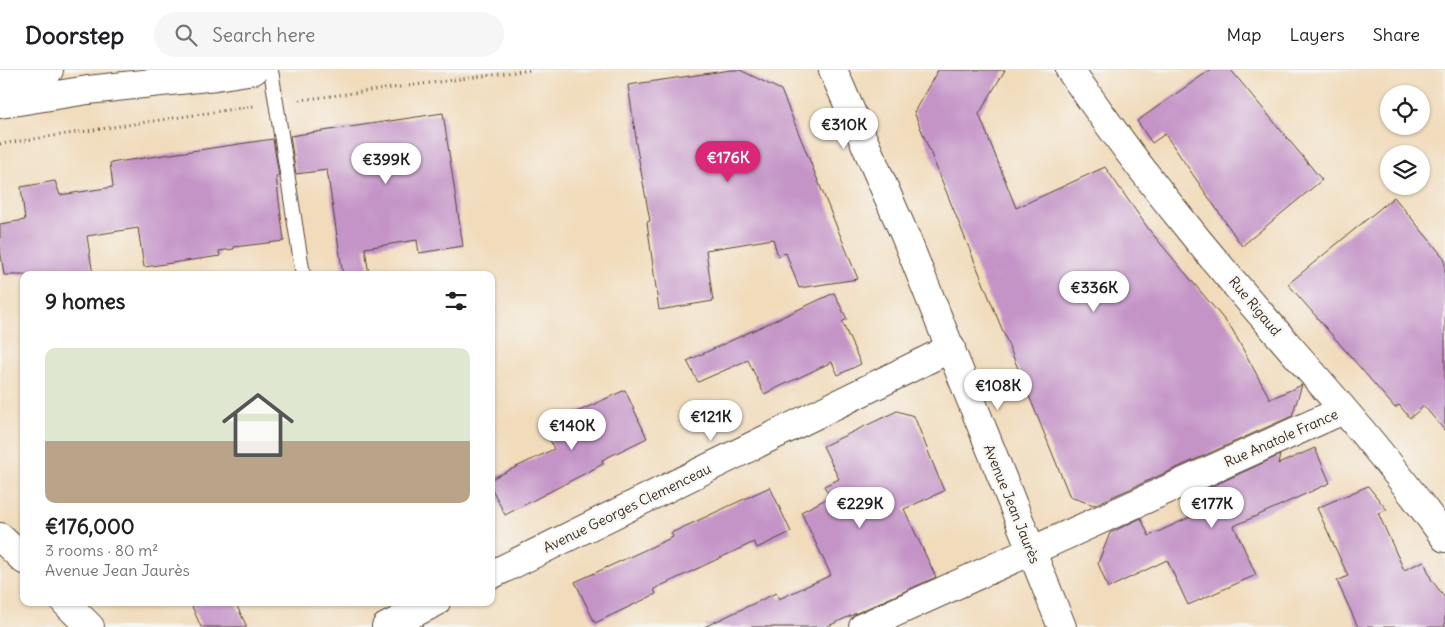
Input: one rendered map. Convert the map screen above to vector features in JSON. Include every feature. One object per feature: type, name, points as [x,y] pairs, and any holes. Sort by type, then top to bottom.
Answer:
[{"type":"street","points":[[0,76],[49,70]]},
{"type":"street","points":[[0,104],[88,90],[254,70]]},
{"type":"street","name":"Avenue Jean Jaurès","points":[[833,70],[950,348],[1062,627]]},
{"type":"street","name":"Rue Rigaud","points":[[1070,70],[1105,121],[1197,239],[1343,410],[1378,448],[1445,538]]},
{"type":"street","name":"Avenue Georges Clemenceau","points":[[495,573],[950,348]]},
{"type":"street","name":"Rue Anatole France","points":[[863,627],[1343,410]]},
{"type":"street","points":[[0,536],[20,556]]},
{"type":"street","points":[[70,606],[90,627]]},
{"type":"street","points":[[386,627],[428,606]]},
{"type":"lane","points":[[271,70],[302,271]]},
{"type":"building","points":[[740,70],[781,90],[858,279],[799,288],[786,253],[778,256],[773,239],[706,250],[713,301],[659,310],[647,222],[650,221],[635,138],[628,85]]},
{"type":"building","points":[[938,70],[1005,70],[979,114],[1016,208],[1105,167],[1150,231],[1232,329],[1270,399],[1302,385],[1292,416],[1094,505],[1070,497],[914,112]]},
{"type":"building","points":[[1210,70],[1231,70],[1322,180],[1242,246],[1165,134],[1152,143],[1137,121]]},
{"type":"building","points":[[443,113],[463,246],[419,253],[417,240],[365,248],[368,271],[342,271],[327,170],[296,174],[290,136]]},
{"type":"building","points":[[273,139],[279,176],[276,176],[284,241],[234,247],[234,249],[219,251],[220,256],[144,267],[138,228],[87,236],[92,271],[20,271],[20,275],[4,275],[0,247],[0,224],[25,220],[21,187],[55,181],[60,195],[113,187],[110,163]]},
{"type":"building","points":[[1394,197],[1445,259],[1445,431],[1424,406],[1410,418],[1399,405],[1395,408],[1288,284]]},
{"type":"building","points":[[834,293],[847,319],[842,322],[861,364],[838,375],[832,362],[764,394],[748,360],[698,382],[687,361]]},
{"type":"building","points":[[625,390],[647,438],[602,460],[603,464],[505,515],[495,495],[495,477],[554,449],[544,427]]},
{"type":"building","points":[[897,411],[914,416],[944,491],[904,509],[936,577],[826,627],[704,627],[776,593],[779,599],[831,575],[801,512],[830,497],[824,486],[839,479],[823,446]]},
{"type":"building","points":[[1315,448],[1330,483],[1234,526],[1256,575],[1188,605],[1167,560],[1108,588],[1098,563],[1110,533],[1141,518],[1149,536],[1199,513],[1191,496],[1280,455],[1278,464]]},
{"type":"building","points":[[1368,486],[1387,510],[1378,513],[1404,570],[1424,561],[1431,579],[1445,598],[1445,627],[1358,627],[1337,581],[1348,576],[1317,508]]},
{"type":"building","points":[[770,487],[791,532],[757,548],[754,542],[654,589],[656,594],[595,623],[575,582],[673,537],[671,533]]},
{"type":"building","points":[[192,606],[237,606],[247,627],[201,627]]}]
